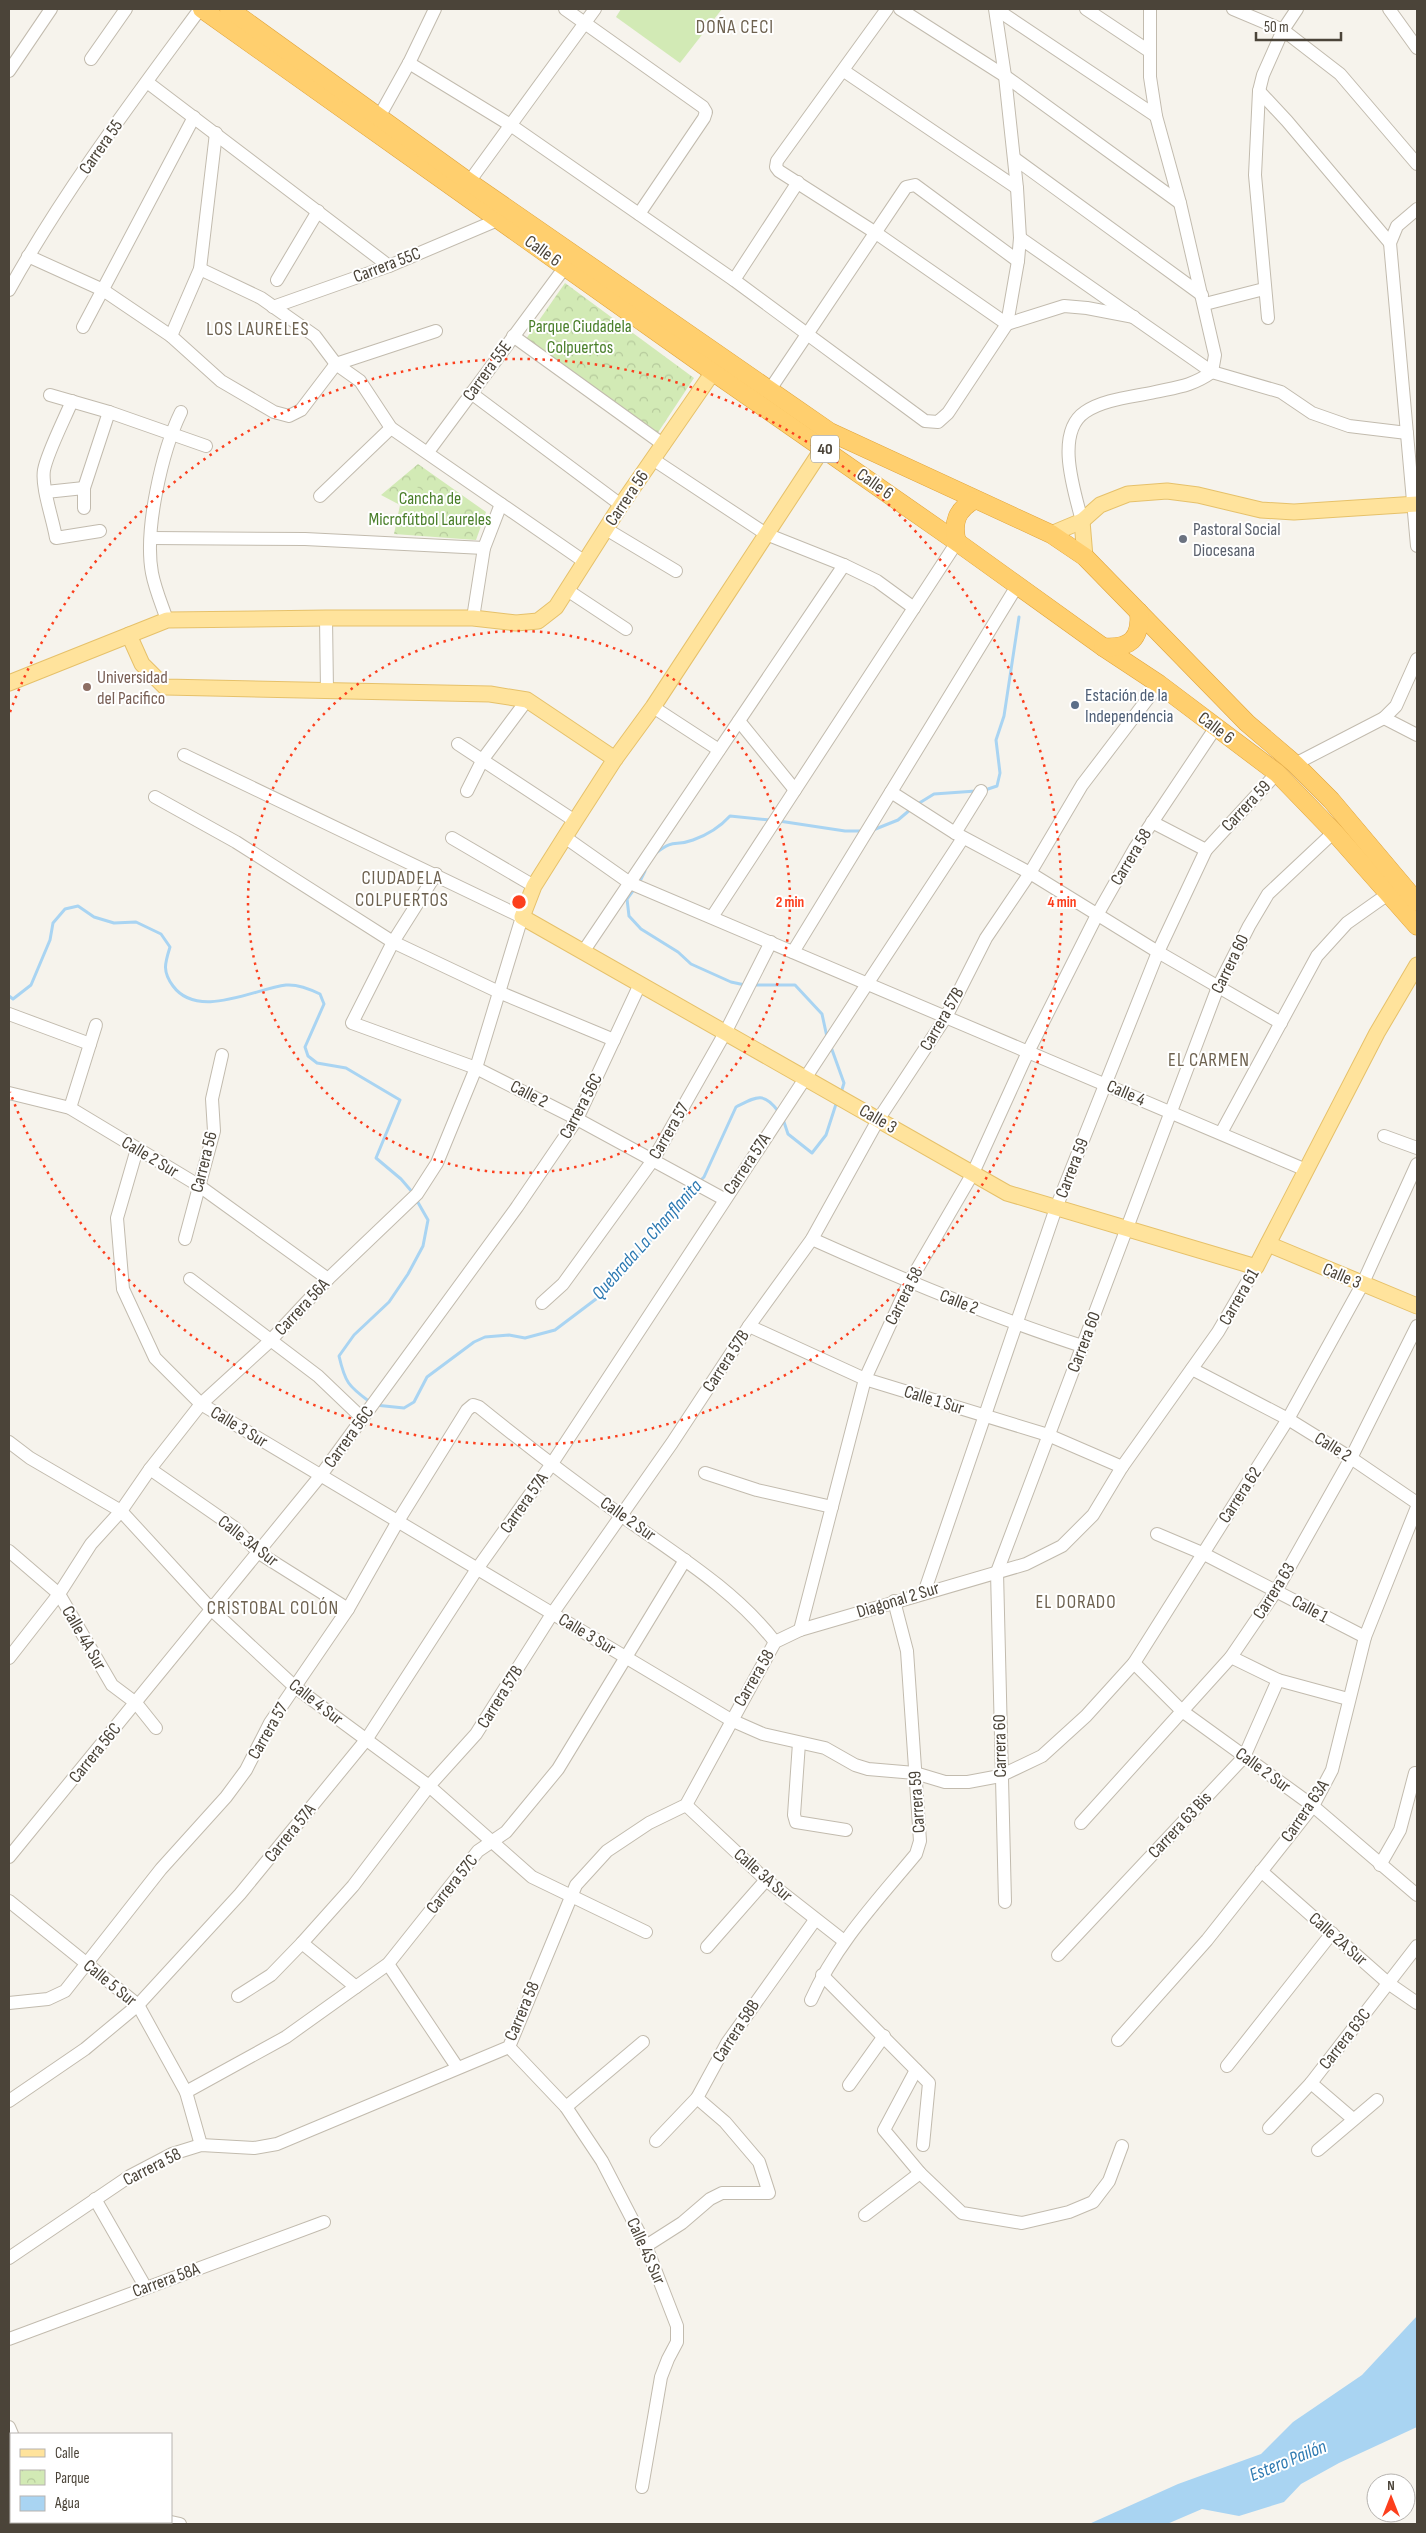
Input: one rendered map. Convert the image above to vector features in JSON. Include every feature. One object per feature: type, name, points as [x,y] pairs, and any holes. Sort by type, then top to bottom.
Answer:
[{"type":"highway","name":"Calle 6","points":[[201,9],[1103,647],[1159,684],[1276,773],[1334,832],[1417,926]]},
{"type":"highway","name":"Calle 6","points":[[228,9],[469,182],[830,432],[1051,534],[1085,558],[1247,724],[1295,764],[1331,800],[1417,902]]},
{"type":"highway","points":[[957,542],[954,530],[956,517],[963,507],[974,500]]},
{"type":"highway","points":[[1103,647],[1118,648],[1132,641],[1140,627],[1139,612]]},
{"type":"main road","name":"Carrera 56","points":[[473,618],[516,623],[538,621],[556,607],[621,505],[654,460],[713,372]]},
{"type":"main road","points":[[522,918],[534,886],[615,758],[653,707],[823,448]]},
{"type":"main road","points":[[1051,534],[1082,521],[1100,504],[1128,494],[1168,491],[1198,495],[1260,510],[1294,512],[1416,504]]},
{"type":"main road","points":[[1082,521],[1085,558]]},
{"type":"main road","points":[[9,683],[167,620],[473,618]]},
{"type":"main road","points":[[129,635],[142,664],[165,687],[490,694],[527,700],[615,758]]},
{"type":"main road","name":"Calle 3","points":[[522,918],[1008,1193],[1256,1268]]},
{"type":"main road","name":"Carrera 61","points":[[1256,1268],[1377,1033],[1417,964]]},
{"type":"main road","name":"Calle 3","points":[[1268,1244],[1362,1285],[1417,1306]]},
{"type":"street","points":[[9,71],[51,9]]},
{"type":"street","points":[[91,59],[126,9]]},
{"type":"street","name":"Carrera 55","points":[[9,290],[28,256],[92,157],[201,9]]},
{"type":"street","points":[[379,117],[410,63],[435,9]]},
{"type":"street","points":[[565,9],[703,107],[706,112],[704,118],[639,214]]},
{"type":"street","points":[[469,182],[512,126],[596,9]]},
{"type":"street","points":[[887,9],[777,162],[776,167],[779,171],[876,233],[1007,324]]},
{"type":"street","points":[[900,9],[1005,76],[1180,203]]},
{"type":"street","points":[[410,63],[512,126],[734,280],[925,421],[938,422],[948,413],[1007,324],[1018,261],[1020,238],[1017,188],[996,9]]},
{"type":"street","points":[[996,9],[1156,116]]},
{"type":"street","points":[[1086,9],[1149,51]]},
{"type":"street","points":[[1082,521],[1069,470],[1068,448],[1071,431],[1084,413],[1116,400],[1196,383],[1212,372],[1215,355],[1204,299],[1156,116],[1150,77],[1150,9]]},
{"type":"street","points":[[1233,9],[1283,30],[1340,74],[1417,164]]},
{"type":"street","points":[[1268,318],[1255,175],[1259,91],[1263,75],[1283,30],[1297,9]]},
{"type":"street","points":[[1389,9],[1417,48]]},
{"type":"street","points":[[844,71],[1017,188]]},
{"type":"street","points":[[147,82],[390,266]]},
{"type":"street","points":[[1259,91],[1287,121],[1390,243]]},
{"type":"street","points":[[83,327],[194,117]]},
{"type":"street","points":[[171,336],[200,269],[216,133]]},
{"type":"street","points":[[1014,158],[1204,299],[1264,289]]},
{"type":"street","points":[[734,280],[798,182]]},
{"type":"street","points":[[769,391],[906,187],[915,185],[1018,261]]},
{"type":"street","points":[[1417,209],[1397,226],[1390,243],[1407,432],[1416,504],[1417,546]]},
{"type":"street","points":[[277,280],[318,211]]},
{"type":"street","name":"Carrera 55C","points":[[273,307],[390,266],[500,219]]},
{"type":"street","points":[[1020,238],[1212,372],[1281,392],[1312,413],[1349,426],[1407,432]]},
{"type":"street","points":[[28,256],[103,290],[171,336],[221,380],[274,412],[289,416],[300,410],[336,364],[436,331]]},
{"type":"street","name":"Carrera 55E","points":[[428,452],[565,266]]},
{"type":"street","points":[[200,269],[261,298],[315,336],[336,364],[360,380],[391,428],[585,562]]},
{"type":"street","points":[[1007,324],[1064,306],[1087,308],[1134,317]]},
{"type":"street","points":[[513,336],[664,445]]},
{"type":"street","points":[[471,393],[621,505]]},
{"type":"street","points":[[50,395],[110,412],[206,446]]},
{"type":"street","points":[[72,401],[44,470],[46,492],[53,514],[56,538],[100,531]]},
{"type":"street","points":[[84,508],[84,488],[110,412]]},
{"type":"street","points":[[167,620],[152,572],[151,538],[162,459],[170,433],[181,412]]},
{"type":"street","points":[[320,496],[391,428]]},
{"type":"street","points":[[654,460],[766,534],[844,565],[878,582],[914,608]]},
{"type":"street","points":[[46,492],[84,488]]},
{"type":"street","points":[[473,618],[484,548],[501,504]]},
{"type":"street","points":[[606,529],[676,571]]},
{"type":"street","points":[[151,538],[305,540],[484,548]]},
{"type":"street","points":[[712,917],[957,542]]},
{"type":"street","points":[[583,952],[844,565]]},
{"type":"street","points":[[793,952],[864,839],[1017,586]]},
{"type":"street","points":[[567,590],[626,630]]},
{"type":"street","points":[[326,618],[327,691]]},
{"type":"street","points":[[1295,764],[1384,718],[1396,706],[1417,659]]},
{"type":"street","name":"Carrera 57B","points":[[238,1996],[271,1974],[302,1943],[353,1886],[429,1786],[476,1734],[552,1614],[749,1326],[812,1239],[878,1120],[946,1017],[986,938],[1030,873],[1082,785],[1159,684]]},
{"type":"street","points":[[467,791],[484,760],[527,700]]},
{"type":"street","points":[[653,707],[719,750]]},
{"type":"street","points":[[1384,718],[1417,735]]},
{"type":"street","points":[[739,721],[795,790]]},
{"type":"street","name":"Carrera 58","points":[[9,2258],[130,2176],[172,2154],[201,2145],[254,2148],[277,2144],[456,2067],[510,2047],[576,1885],[608,1851],[649,1823],[686,1805],[730,1720],[775,1642],[800,1630],[865,1379],[909,1283],[973,1173],[1028,1052],[1097,915],[1152,822],[1216,727]]},
{"type":"street","points":[[458,744],[575,821]]},
{"type":"street","points":[[184,755],[313,818],[436,874],[522,918]]},
{"type":"street","name":"Carrera 59","points":[[924,1593],[983,1415],[1056,1208],[1158,952],[1206,850],[1276,773]]},
{"type":"street","name":"Carrera 57A","points":[[9,2102],[85,2049],[138,2005],[240,1894],[366,1740],[478,1569],[551,1465],[724,1199],[868,984],[959,835],[982,791]]},
{"type":"street","points":[[891,792],[959,835],[1030,873],[1158,952],[1281,1022]]},
{"type":"street","points":[[155,797],[236,842],[393,942],[501,993],[614,1040]]},
{"type":"street","points":[[1152,822],[1206,850]]},
{"type":"street","name":"Carrera 60","points":[[1005,1902],[1000,1776],[997,1572],[1218,987],[1249,926],[1268,894],[1334,832]]},
{"type":"street","points":[[452,838],[534,886]]},
{"type":"street","name":"Calle 4","points":[[566,838],[630,883],[1306,1170]]},
{"type":"street","points":[[393,942],[436,874]]},
{"type":"street","points":[[1221,1133],[1317,956],[1347,923],[1388,894]]},
{"type":"street","name":"Carrera 56A","points":[[9,1658],[59,1594],[91,1544],[121,1511],[150,1469],[201,1404],[270,1341],[328,1279],[417,1194],[437,1163],[476,1068],[501,993],[522,918]]},
{"type":"street","name":"Calle 2","points":[[393,942],[352,1023],[476,1068],[577,1119],[724,1199]]},
{"type":"street","name":"Carrera 57","points":[[542,1303],[563,1284],[654,1160],[725,1033],[771,942]]},
{"type":"street","name":"Carrera 56C","points":[[9,1857],[259,1553],[320,1475],[517,1207],[577,1119],[640,984]]},
{"type":"street","points":[[9,1014],[90,1044]]},
{"type":"street","points":[[70,1108],[96,1025]]},
{"type":"street","name":"Carrera 56","points":[[185,1239],[198,1185],[214,1132],[212,1099],[222,1055]]},
{"type":"street","name":"Calle 2 Sur","points":[[9,1093],[70,1108],[198,1185],[328,1279]]},
{"type":"street","points":[[1384,1136],[1417,1148]]},
{"type":"street","name":"Calle 3 Sur","points":[[137,1149],[117,1218],[123,1289],[155,1358],[201,1404],[730,1720],[763,1734],[825,1748],[855,1765],[868,1769],[915,1773],[945,1782],[968,1782],[1000,1776]]},
{"type":"street","name":"Carrera 62","points":[[1000,1776],[1042,1756],[1086,1716],[1134,1663],[1288,1419],[1362,1285],[1417,1164]]},
{"type":"street","name":"Calle 2","points":[[812,1239],[909,1283],[1015,1324],[1082,1346]]},
{"type":"street","name":"Carrera 61","points":[[997,1572],[1026,1564],[1062,1546],[1093,1514],[1122,1467],[1218,1332],[1256,1268]]},
{"type":"street","points":[[190,1279],[318,1376],[362,1418]]},
{"type":"street","name":"Calle 1 Sur","points":[[749,1326],[865,1379],[1048,1435],[1122,1467]]},
{"type":"street","name":"Carrera 63","points":[[1081,1823],[1231,1657],[1276,1591],[1351,1458],[1417,1326]]},
{"type":"street","name":"Calle 2","points":[[1192,1369],[1288,1419],[1351,1458],[1417,1505]]},
{"type":"street","name":"Carrera 57","points":[[9,2003],[48,1998],[65,1991],[161,1868],[226,1797],[246,1770],[270,1723],[348,1609],[398,1522],[467,1410],[473,1405]]},
{"type":"street","name":"Calle 2 Sur","points":[[473,1405],[479,1407],[551,1465],[684,1560],[757,1619],[775,1642]]},
{"type":"street","name":"Calle 4 Sur","points":[[9,1442],[30,1458],[121,1511],[212,1610],[295,1687],[429,1786],[532,1877],[570,1897],[646,1932]]},
{"type":"street","name":"Calle 3A Sur","points":[[150,1469],[235,1528],[259,1553],[348,1609]]},
{"type":"street","points":[[705,1473],[757,1490],[832,1507]]},
{"type":"street","name":"Carrera 63A","points":[[1118,2040],[1207,1940],[1313,1806],[1332,1770],[1348,1699],[1365,1637],[1417,1505]]},
{"type":"street","points":[[1156,1534],[1202,1553]]},
{"type":"street","name":"Calle 4A Sur","points":[[9,1551],[59,1594],[112,1685],[136,1702],[156,1728]]},
{"type":"street","name":"Calle 1","points":[[1202,1553],[1365,1637]]},
{"type":"street","name":"Carrera 57C","points":[[186,2092],[286,2037],[388,1964],[478,1851],[506,1832],[558,1768],[684,1560]]},
{"type":"street","name":"Diagonal 2 Sur","points":[[800,1630],[997,1572]]},
{"type":"street","name":"Carrera 59","points":[[811,2000],[822,1976],[844,1941],[916,1854],[920,1841],[907,1650],[894,1601]]},
{"type":"street","points":[[1231,1657],[1278,1680],[1348,1699]]},
{"type":"street","name":"Calle 2 Sur","points":[[1134,1663],[1182,1711],[1313,1806],[1417,1895]]},
{"type":"street","name":"Carrera 63 Bis","points":[[1058,1955],[1244,1757],[1278,1680]]},
{"type":"street","points":[[798,1743],[796,1822],[846,1830]]},
{"type":"street","points":[[1380,1865],[1400,1830],[1415,1773]]},
{"type":"street","name":"Calle 3A Sur","points":[[686,1805],[766,1880],[844,1941]]},
{"type":"street","name":"Calle 2A Sur","points":[[1261,1871],[1388,1983],[1417,2003]]},
{"type":"street","points":[[707,1947],[766,1880]]},
{"type":"street","name":"Calle 5 Sur","points":[[9,1902],[138,2005],[186,2092],[201,2145]]},
{"type":"street","name":"Carrera 58B","points":[[656,2141],[697,2098],[726,2043],[815,1920]]},
{"type":"street","points":[[1227,2066],[1332,1933]]},
{"type":"street","points":[[302,1943],[356,1987]]},
{"type":"street","name":"Carrera 63C","points":[[1269,2128],[1311,2083],[1417,1946]]},
{"type":"street","points":[[388,1964],[456,2067]]},
{"type":"street","points":[[822,1976],[929,2083],[922,2145]]},
{"type":"street","points":[[849,2085],[884,2036]]},
{"type":"street","points":[[566,2107],[643,2042]]},
{"type":"street","name":"Calle 4S Sur","points":[[510,2047],[566,2107],[602,2161],[646,2246],[677,2326],[677,2342],[661,2377],[642,2487]]},
{"type":"street","points":[[916,2070],[884,2130],[920,2173],[962,2213],[1022,2224],[1070,2212],[1093,2202],[1109,2181],[1122,2146]]},
{"type":"street","points":[[1311,2083],[1353,2119]]},
{"type":"street","points":[[646,2246],[682,2224],[710,2200],[722,2193],[769,2193],[759,2162],[725,2122],[697,2098]]},
{"type":"street","points":[[1318,2150],[1377,2100]]},
{"type":"street","points":[[865,2215],[920,2173]]},
{"type":"street","points":[[95,2199],[146,2288]]},
{"type":"street","name":"Carrera 58A","points":[[9,2339],[324,2222]]},
{"type":"green space","points":[[621,9],[722,9],[680,63],[616,17]]},
{"type":"green space","name":"Parque Ciudadela Colpuertos","points":[[565,283],[694,378],[657,434],[526,339]]},
{"type":"green space","name":"Cancha de Microfútbol Laureles","points":[[418,464],[486,512],[476,540],[394,534],[400,505],[381,495]]},
{"type":"green space","points":[[415,486],[449,505],[442,527],[406,512]]},
{"type":"water","name":"Estero Pailón","points":[[1417,2316],[1417,2427],[1339,2463],[1301,2484],[1284,2502],[1239,2516],[1202,2509],[1167,2524],[1089,2524],[1178,2484],[1261,2454],[1293,2422],[1362,2375]]},
{"type":"waterway","name":"Quebrada La Chanflanita","points":[[985,790],[997,786],[1000,773],[996,740],[1004,716],[1019,617]]},
{"type":"waterway","name":"Quebrada La Chanflanita","points":[[916,805],[934,794],[976,791]]},
{"type":"waterway","name":"Quebrada La Chanflanita","points":[[873,830],[898,820],[911,809]]},
{"type":"waterway","name":"Quebrada La Chanflanita","points":[[656,853],[671,844],[687,842],[703,836],[718,827],[730,816],[770,820]]},
{"type":"waterway","name":"Quebrada La Chanflanita","points":[[779,821],[845,831],[862,831]]},
{"type":"waterway","name":"Quebrada La Chanflanita","points":[[639,883],[645,871]]},
{"type":"waterway","name":"Quebrada La Chanflanita","points":[[635,888],[627,899],[629,916],[641,929],[678,952],[691,964],[731,982],[745,985]]},
{"type":"waterway","points":[[9,996],[13,999],[31,985],[50,940],[53,923],[65,909],[78,906],[94,917],[114,923],[136,922],[161,934],[170,947],[166,967],[167,976],[173,986],[184,996],[197,1001],[227,1000],[286,985],[299,986],[320,994],[324,1004],[305,1047],[308,1056],[317,1063],[346,1068],[400,1100],[376,1158],[401,1179],[413,1193]]},
{"type":"waterway","name":"Quebrada La Chanflanita","points":[[752,985],[795,985],[822,1014],[827,1037]]},
{"type":"waterway","name":"Quebrada La Chanflanita","points":[[831,1047],[844,1083],[841,1093]]},
{"type":"waterway","name":"Quebrada La Chanflanita","points":[[700,1181],[704,1177],[736,1107],[754,1099],[763,1098],[778,1111]]},
{"type":"waterway","name":"Quebrada La Chanflanita","points":[[783,1119],[788,1134],[812,1153],[826,1135],[837,1101]]},
{"type":"waterway","name":"Quebrada La Chanflanita","points":[[375,1405],[404,1408],[414,1402],[427,1377],[474,1342],[485,1337],[509,1335],[525,1338],[555,1330],[600,1296],[624,1273],[694,1187]]},
{"type":"waterway","name":"Quebrada La Chanflanita","points":[[370,1402],[348,1383],[339,1356],[354,1335],[389,1302],[408,1274],[423,1246],[428,1220],[416,1199]]},
{"type":"place","name":"Pastoral Social Diocesana","points":[[1183,539]]},
{"type":"place","name":"Universidad del Pacifico","points":[[87,687]]},
{"type":"place","name":"Estación de la Independencia","points":[[1075,705]]},
{"type":"district","name":"DOÑA CECI","points":[[735,27]]},
{"type":"district","name":"LOS LAURELES","points":[[258,329]]},
{"type":"district","name":"CIUDADELA COLPUERTOS","points":[[402,889]]},
{"type":"district","name":"EL CARMEN","points":[[1209,1060]]},
{"type":"district","name":"EL DORADO","points":[[1076,1602]]},
{"type":"district","name":"CRISTOBAL COLÓN","points":[[273,1608]]}]
